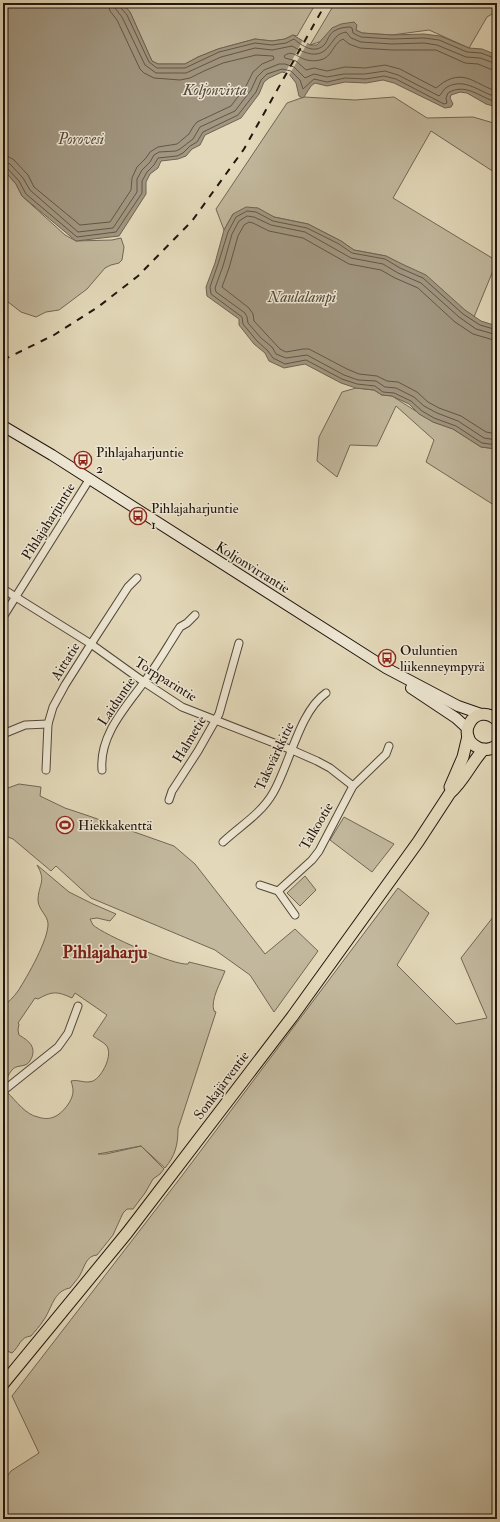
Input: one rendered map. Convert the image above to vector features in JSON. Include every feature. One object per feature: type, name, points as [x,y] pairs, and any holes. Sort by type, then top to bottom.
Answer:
[{"type":"highway","points":[[491,715],[474,717],[470,722],[468,732],[474,745],[492,749]]},
{"type":"highway","name":"Sonkajärventie","points":[[450,793],[450,786],[463,757],[468,732]]},
{"type":"highway","name":"Sonkajärventie","points":[[3,1384],[126,1233],[292,1017],[418,842],[450,793],[456,788],[470,765],[492,749]]},
{"type":"main road","name":"Koljonvirrantie","points":[[3,426],[52,455],[386,668],[458,706],[491,715]]},
{"type":"main road","name":"Koljonvirrantie","points":[[386,668],[424,697],[462,722],[468,732]]},
{"type":"street","name":"Pihlajaharjuntie","points":[[3,617],[89,480]]},
{"type":"street","name":"Aittatie","points":[[46,770],[48,724],[58,697],[128,587],[137,578]]},
{"type":"street","name":"Torpparintie","points":[[3,589],[91,644],[182,707],[292,750],[330,768],[353,786]]},
{"type":"street","name":"Laiduntie","points":[[102,770],[102,754],[110,731],[116,720],[144,682],[180,626],[187,623],[195,615]]},
{"type":"street","name":"Halmetie","points":[[168,800],[172,791],[216,720],[239,643]]},
{"type":"street","name":"Taksvärkkitie","points":[[223,842],[251,819],[266,803],[277,786],[310,711],[318,698],[326,693]]},
{"type":"street","points":[[3,734],[25,725],[48,724]]},
{"type":"street","name":"Talkootie","points":[[278,891],[312,860],[319,851],[353,786],[386,754],[389,746]]},
{"type":"street","points":[[260,885],[278,891],[295,915]]},
{"type":"street","points":[[3,1091],[58,1047],[68,1033],[78,1006]]},
{"type":"shaded area","points":[[122,3],[316,3],[297,36],[293,35],[285,39],[272,41],[255,39],[218,49],[185,64],[158,64],[152,61],[130,12]]},
{"type":"shaded area","points":[[335,3],[497,3],[497,11],[487,17],[469,48],[429,30],[392,35],[362,33],[356,30],[310,45]]},
{"type":"shaded area","points":[[304,97],[355,100],[394,97],[427,118],[473,117],[497,124],[497,174],[431,131],[393,198],[497,261],[474,317],[405,266],[386,256],[354,250],[341,241],[308,224],[274,217],[257,208],[233,214],[224,230],[216,209],[287,103]]},
{"type":"shaded area","points":[[3,169],[16,184],[22,196],[65,235],[76,241],[112,240],[121,238],[124,247],[122,260],[119,263],[105,268],[87,289],[59,310],[46,312],[36,317],[21,312],[3,298]]},
{"type":"shaded area","points":[[356,388],[374,390],[382,395],[392,396],[433,422],[453,429],[481,447],[497,449],[497,507],[426,462],[434,440],[396,406],[377,446],[350,445],[337,477],[317,461],[319,437],[342,392]]},
{"type":"shaded area","points":[[19,784],[41,787],[40,796],[65,808],[174,846],[195,864],[265,954],[295,929],[318,951],[274,1012],[250,975],[215,950],[91,898],[56,866],[51,871],[13,839],[3,835],[3,793],[5,789]]},
{"type":"shaded area","points":[[344,817],[394,844],[372,872],[330,840]]},
{"type":"shaded area","points":[[37,865],[69,892],[116,914],[110,921],[97,918],[90,919],[93,925],[100,930],[140,949],[169,960],[188,964],[189,962],[225,971],[216,991],[213,1007],[214,1011],[216,1012],[178,1129],[177,1145],[174,1155],[165,1168],[141,1146],[164,1169],[153,1179],[133,1209],[127,1209],[123,1213],[113,1235],[97,1255],[88,1259],[80,1275],[70,1288],[64,1290],[56,1297],[39,1327],[31,1336],[22,1340],[12,1353],[3,1348],[3,1261],[7,1254],[3,1255],[3,1095],[7,1092],[29,1114],[44,1118],[54,1117],[64,1110],[72,1098],[73,1090],[71,1081],[90,1082],[96,1079],[106,1065],[109,1054],[106,1045],[93,1036],[107,1015],[75,993],[72,998],[58,993],[47,994],[38,999],[35,998],[18,1023],[19,1035],[28,1041],[32,1046],[32,1057],[27,1064],[15,1067],[12,1070],[3,1086],[3,1007],[13,997],[27,977],[37,958],[47,930],[48,923],[38,901],[42,879]],"holes":[[[141,1146],[106,1154],[98,1154]]]},
{"type":"shaded area","points":[[305,876],[316,890],[300,906],[287,893]]},
{"type":"shaded area","points":[[398,888],[429,913],[397,965],[456,1024],[487,1018],[461,958],[497,912],[497,1177],[494,1178],[497,1185],[497,1519],[3,1519],[3,1482],[11,1471],[39,1453],[12,1396],[181,1177]]},
{"type":"water","name":"Porovesi","points":[[3,3],[122,3],[130,12],[152,61],[158,64],[185,64],[218,49],[255,39],[272,41],[285,39],[293,35],[310,45],[317,45],[332,28],[341,24],[354,22],[357,25],[356,30],[362,33],[392,35],[424,34],[440,36],[469,48],[482,49],[497,55],[497,107],[486,104],[467,93],[460,92],[451,95],[450,98],[453,104],[451,107],[445,108],[394,83],[383,80],[366,83],[345,82],[327,86],[315,83],[302,98],[299,96],[296,83],[289,74],[282,72],[264,82],[259,94],[241,118],[205,135],[200,145],[192,149],[186,156],[178,159],[161,161],[158,168],[150,174],[146,182],[146,194],[119,236],[76,241],[22,196],[16,184],[3,169]]},
{"type":"water","name":"Naulalampi","points":[[246,207],[258,208],[274,217],[308,224],[341,241],[354,250],[386,256],[426,275],[465,310],[481,321],[497,326],[497,449],[481,447],[453,429],[433,422],[419,414],[409,404],[392,396],[382,395],[374,390],[356,388],[341,383],[305,364],[284,368],[269,361],[265,353],[254,344],[239,325],[239,319],[207,296],[206,287],[215,263],[224,230],[233,214]]},
{"type":"pier","points":[[303,40],[308,42],[288,77],[284,75]]},
{"type":"railway","points":[[3,360],[54,335],[98,307],[138,276],[192,221],[244,149],[326,3]]},
{"type":"place","name":"Pihlajaharjuntie 2","points":[[83,460]]},
{"type":"place","name":"Pihlajaharjuntie 1","points":[[138,516]]},
{"type":"place","name":"Ouluntien liikenneympyrä","points":[[387,658]]},
{"type":"place","name":"Hiekkakenttä","points":[[65,825]]},
{"type":"district","name":"Pihlajaharju","points":[[105,952]]},
{"type":"water label","name":"Koljonvirta","points":[[215,90]]}]
